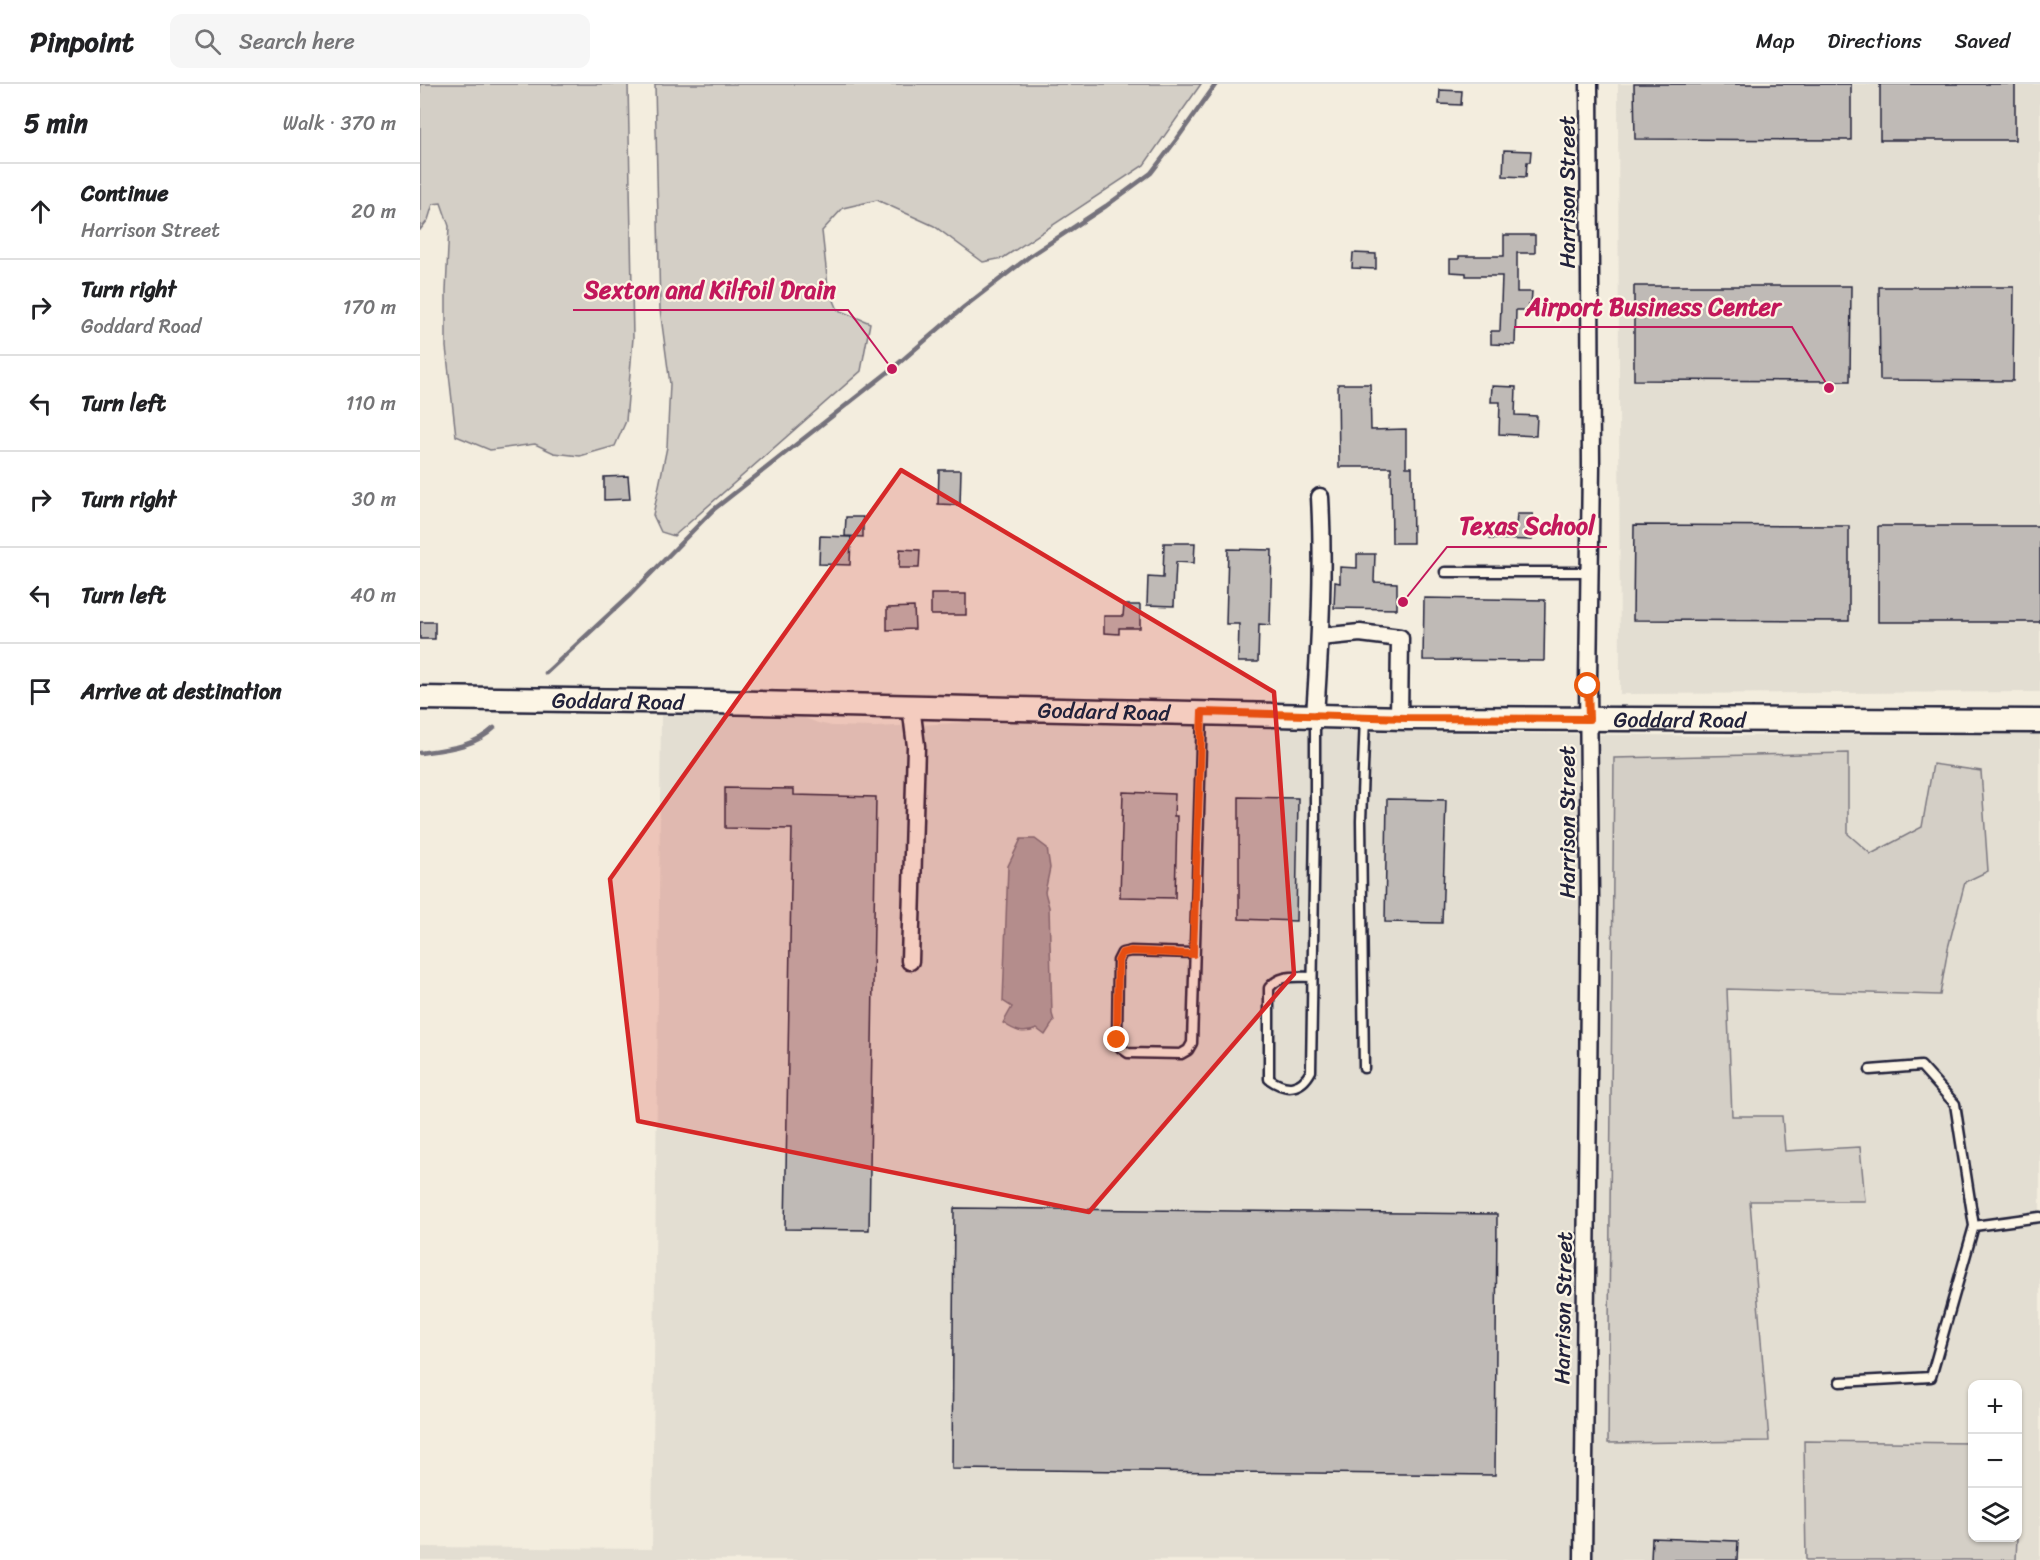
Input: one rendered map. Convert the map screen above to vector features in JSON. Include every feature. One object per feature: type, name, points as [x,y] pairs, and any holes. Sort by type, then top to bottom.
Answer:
[{"type":"main road","name":"Goddard Road","points":[[420,698],[911,706],[1399,718],[2040,721]]},
{"type":"street","name":"Harrison Street","points":[[1583,1560],[1590,897],[1589,84]]},
{"type":"street","points":[[1315,715],[1320,637],[1322,546],[1320,497]]},
{"type":"street","points":[[1320,637],[1360,633],[1400,638],[1399,718]]},
{"type":"street","points":[[910,962],[916,746],[911,706]]},
{"type":"lane","points":[[1445,572],[1590,572]]},
{"type":"lane","points":[[1193,954],[1131,951],[1122,953],[1118,961],[1117,1040],[1120,1048],[1128,1053],[1181,1054],[1188,1050],[1191,1043],[1202,712]]},
{"type":"lane","points":[[1312,977],[1283,977],[1274,981],[1269,988],[1269,1079],[1280,1087],[1297,1086],[1306,1082],[1311,1071],[1315,715]]},
{"type":"lane","points":[[1364,1068],[1361,821],[1365,717]]},
{"type":"lane","points":[[1840,1382],[1931,1377],[1974,1226],[1954,1104],[1921,1066],[1870,1070]]},
{"type":"lane","points":[[1974,1226],[2040,1217]]},
{"type":"highlighted area","points":[[901,470],[1274,692],[1294,974],[1089,1212],[638,1121],[610,879]]},
{"type":"shaded area","points":[[420,84],[628,84],[633,338],[626,421],[615,446],[580,456],[554,453],[535,444],[490,450],[456,436],[446,347],[449,226],[441,203],[433,204],[428,220],[420,230]]},
{"type":"shaded area","points":[[655,84],[1201,84],[1144,165],[1003,258],[983,262],[934,226],[877,200],[843,208],[822,231],[828,286],[838,310],[870,323],[861,371],[674,536],[661,532],[653,515],[667,447],[670,384],[660,309]]},
{"type":"shaded area","points":[[1618,84],[2040,84],[2040,692],[1620,694]]},
{"type":"shaded area","points":[[661,714],[800,716],[832,726],[875,727],[978,722],[1725,736],[2040,733],[2040,1560],[420,1560],[420,1547],[652,1549]]},
{"type":"shaded area","points":[[1848,753],[1848,834],[1871,854],[1922,827],[1933,764],[1981,771],[1988,871],[1965,882],[1948,948],[1940,995],[1727,989],[1732,1116],[1782,1116],[1785,1151],[1860,1147],[1865,1201],[1750,1201],[1769,1441],[1608,1443],[1614,758]]},
{"type":"shaded area","points":[[1021,839],[1035,839],[1047,848],[1050,868],[1045,892],[1049,907],[1054,1021],[1045,1035],[1037,1029],[1027,1032],[1019,1031],[1003,1023],[1012,1007],[1003,1001],[1008,866]]},
{"type":"shaded area","points":[[1804,1441],[1968,1443],[1968,1542],[2017,1542],[2016,1560],[1806,1560]]},
{"type":"building","points":[[1634,84],[1851,84],[1851,140],[1635,139]]},
{"type":"building","points":[[1880,84],[2015,84],[2015,140],[1880,140]]},
{"type":"building","points":[[1440,90],[1462,91],[1461,105],[1439,104]]},
{"type":"building","points":[[1504,150],[1531,151],[1530,162],[1527,162],[1526,177],[1503,176]]},
{"type":"building","points":[[1504,235],[1535,235],[1535,253],[1517,253],[1517,292],[1532,292],[1528,310],[1516,310],[1515,345],[1491,344],[1491,331],[1500,331],[1502,276],[1466,276],[1466,273],[1450,272],[1450,259],[1459,259],[1459,256],[1504,256]]},
{"type":"building","points":[[1353,253],[1376,254],[1376,269],[1352,268]]},
{"type":"building","points":[[1634,286],[1851,286],[1850,381],[1634,380]]},
{"type":"building","points":[[1879,287],[2014,287],[2013,381],[1880,380]]},
{"type":"building","points":[[1338,384],[1370,384],[1371,430],[1406,429],[1406,467],[1412,467],[1413,543],[1392,543],[1391,467],[1339,467]]},
{"type":"building","points":[[1492,386],[1516,387],[1515,415],[1537,416],[1536,436],[1499,434],[1500,402],[1491,402]]},
{"type":"building","points":[[939,470],[961,470],[960,505],[938,504]]},
{"type":"building","points":[[628,476],[630,499],[604,500],[604,477]]},
{"type":"building","points":[[1517,514],[1533,514],[1532,540],[1490,539],[1491,526],[1516,527]]},
{"type":"building","points":[[846,517],[863,517],[863,537],[845,536]]},
{"type":"building","points":[[1634,525],[1849,526],[1849,621],[1633,620]]},
{"type":"building","points":[[1878,526],[2040,526],[2040,622],[1878,622]]},
{"type":"building","points":[[820,536],[851,537],[850,565],[819,564]]},
{"type":"building","points":[[1164,543],[1195,543],[1194,563],[1176,562],[1174,606],[1147,605],[1148,577],[1163,578]]},
{"type":"building","points":[[900,549],[920,550],[919,568],[899,568]]},
{"type":"building","points":[[1228,549],[1272,550],[1270,625],[1259,624],[1258,662],[1238,662],[1239,624],[1226,624]]},
{"type":"building","points":[[1357,554],[1375,554],[1374,582],[1397,583],[1397,609],[1334,608],[1335,582],[1340,583],[1340,567],[1357,568]]},
{"type":"building","points":[[931,594],[966,594],[966,615],[931,615]]},
{"type":"building","points":[[1424,598],[1545,600],[1544,661],[1423,660]]},
{"type":"building","points":[[1124,605],[1140,605],[1140,628],[1119,628],[1119,634],[1104,633],[1104,616],[1123,616]]},
{"type":"building","points":[[914,607],[915,629],[887,630],[887,608]]},
{"type":"building","points":[[420,622],[435,622],[435,639],[420,639]]},
{"type":"building","points":[[725,788],[794,789],[794,795],[876,797],[869,1230],[785,1229],[792,829],[725,828]]},
{"type":"building","points":[[1123,792],[1175,794],[1174,816],[1177,816],[1175,898],[1120,897]]},
{"type":"building","points":[[1239,797],[1298,798],[1296,921],[1239,919]]},
{"type":"building","points":[[1387,799],[1446,800],[1442,923],[1385,922]]},
{"type":"building","points":[[954,1208],[1497,1214],[1495,1475],[952,1469]]},
{"type":"building","points":[[1652,1538],[1738,1541],[1737,1560],[1651,1560]]},
{"type":"waterway","points":[[546,673],[630,595],[713,510],[892,369],[964,307],[1030,256],[1151,173],[1216,84]]},
{"type":"waterway","points":[[420,753],[469,743],[494,728]]},
{"type":"place","name":"Sexton and Kilfoil Drain","points":[[892,369]]},
{"type":"place","name":"Airport Business Center","points":[[1829,388]]},
{"type":"place","name":"Texas School","points":[[1403,602]]},
{"type":"route","points":[[1117,1040],[1118,961],[1122,953],[1131,951],[1193,954],[1202,712],[1406,718],[1589,719],[1588,686]]}]
